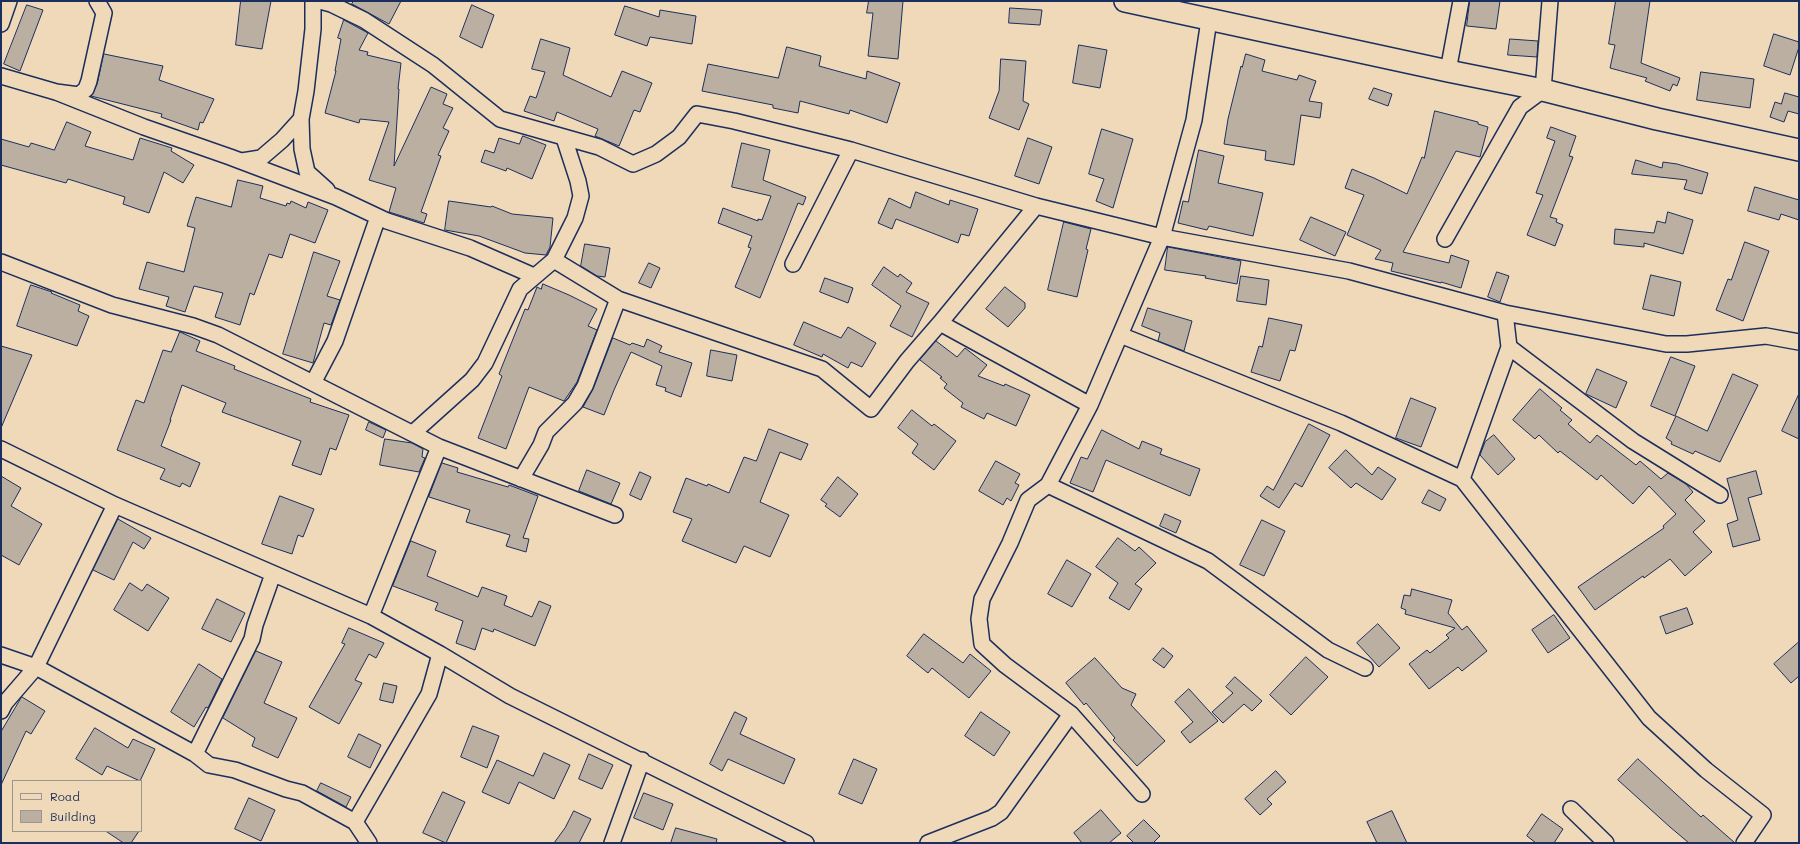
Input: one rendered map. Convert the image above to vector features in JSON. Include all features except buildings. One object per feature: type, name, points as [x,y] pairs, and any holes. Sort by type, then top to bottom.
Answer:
[{"type":"main road","points":[[1125,1],[1448,71],[1543,90],[1657,119],[1799,150]]},
{"type":"street","points":[[1,24],[9,1]]},
{"type":"street","points":[[56,92],[79,95],[86,89],[90,81],[104,13],[97,1]]},
{"type":"street","points":[[313,1],[313,29],[306,91],[301,119],[302,148],[307,172],[336,197]]},
{"type":"street","points":[[320,1],[331,4],[364,20],[433,65],[500,119],[599,147],[633,164],[656,154],[679,137],[698,114],[734,121],[851,150],[1036,206],[1162,237],[1349,271],[1505,312],[1666,344],[1686,344],[1766,336],[1799,342]]},
{"type":"street","points":[[1448,71],[1462,1]]},
{"type":"street","points":[[1445,239],[1520,107],[1543,90],[1550,1]]},
{"type":"street","points":[[1142,794],[1071,714],[1005,665],[982,644],[979,619],[982,599],[1010,543],[1028,500],[1048,485],[1090,405],[1162,237],[1194,120],[1210,20]]},
{"type":"street","points":[[1,76],[56,92],[144,128],[241,161],[336,197],[378,217],[470,248],[534,276]]},
{"type":"street","points":[[241,161],[261,158],[282,140],[301,119]]},
{"type":"street","points":[[413,433],[472,380],[484,363],[520,289],[554,260],[575,218],[581,196],[578,181],[564,138]]},
{"type":"street","points":[[793,264],[851,150]]},
{"type":"street","points":[[554,260],[618,298],[822,369],[871,410],[908,361],[1036,206]]},
{"type":"street","points":[[313,383],[335,341],[378,217]]},
{"type":"street","points":[[1,262],[112,305],[193,326],[218,335],[439,447],[615,515]]},
{"type":"street","points":[[521,479],[541,445],[546,432],[575,403],[585,386],[618,298]]},
{"type":"street","points":[[1462,479],[1509,347],[1505,312]]},
{"type":"street","points":[[940,323],[1090,405]]},
{"type":"street","points":[[1120,335],[1341,423],[1462,479],[1649,718],[1706,770],[1763,815],[1744,843]]},
{"type":"street","points":[[1509,347],[1633,441],[1720,495]]},
{"type":"street","points":[[371,616],[439,447]]},
{"type":"street","points":[[1,449],[115,505],[371,616],[440,654],[510,696],[642,760],[806,843]]},
{"type":"street","points":[[1048,485],[1208,561],[1328,650],[1365,668]]},
{"type":"street","points":[[1,711],[5,703],[36,667],[115,505]]},
{"type":"street","points":[[195,754],[252,639],[255,624],[273,574]]},
{"type":"street","points":[[355,822],[429,694],[440,654]]},
{"type":"street","points":[[1,656],[36,667],[195,754],[208,765],[235,770],[286,789],[302,793],[355,822],[369,843]]},
{"type":"street","points":[[928,843],[992,818],[1001,812],[1071,714]]},
{"type":"street","points":[[612,843],[642,760]]},
{"type":"street","points":[[1572,808],[1606,843]]}]
